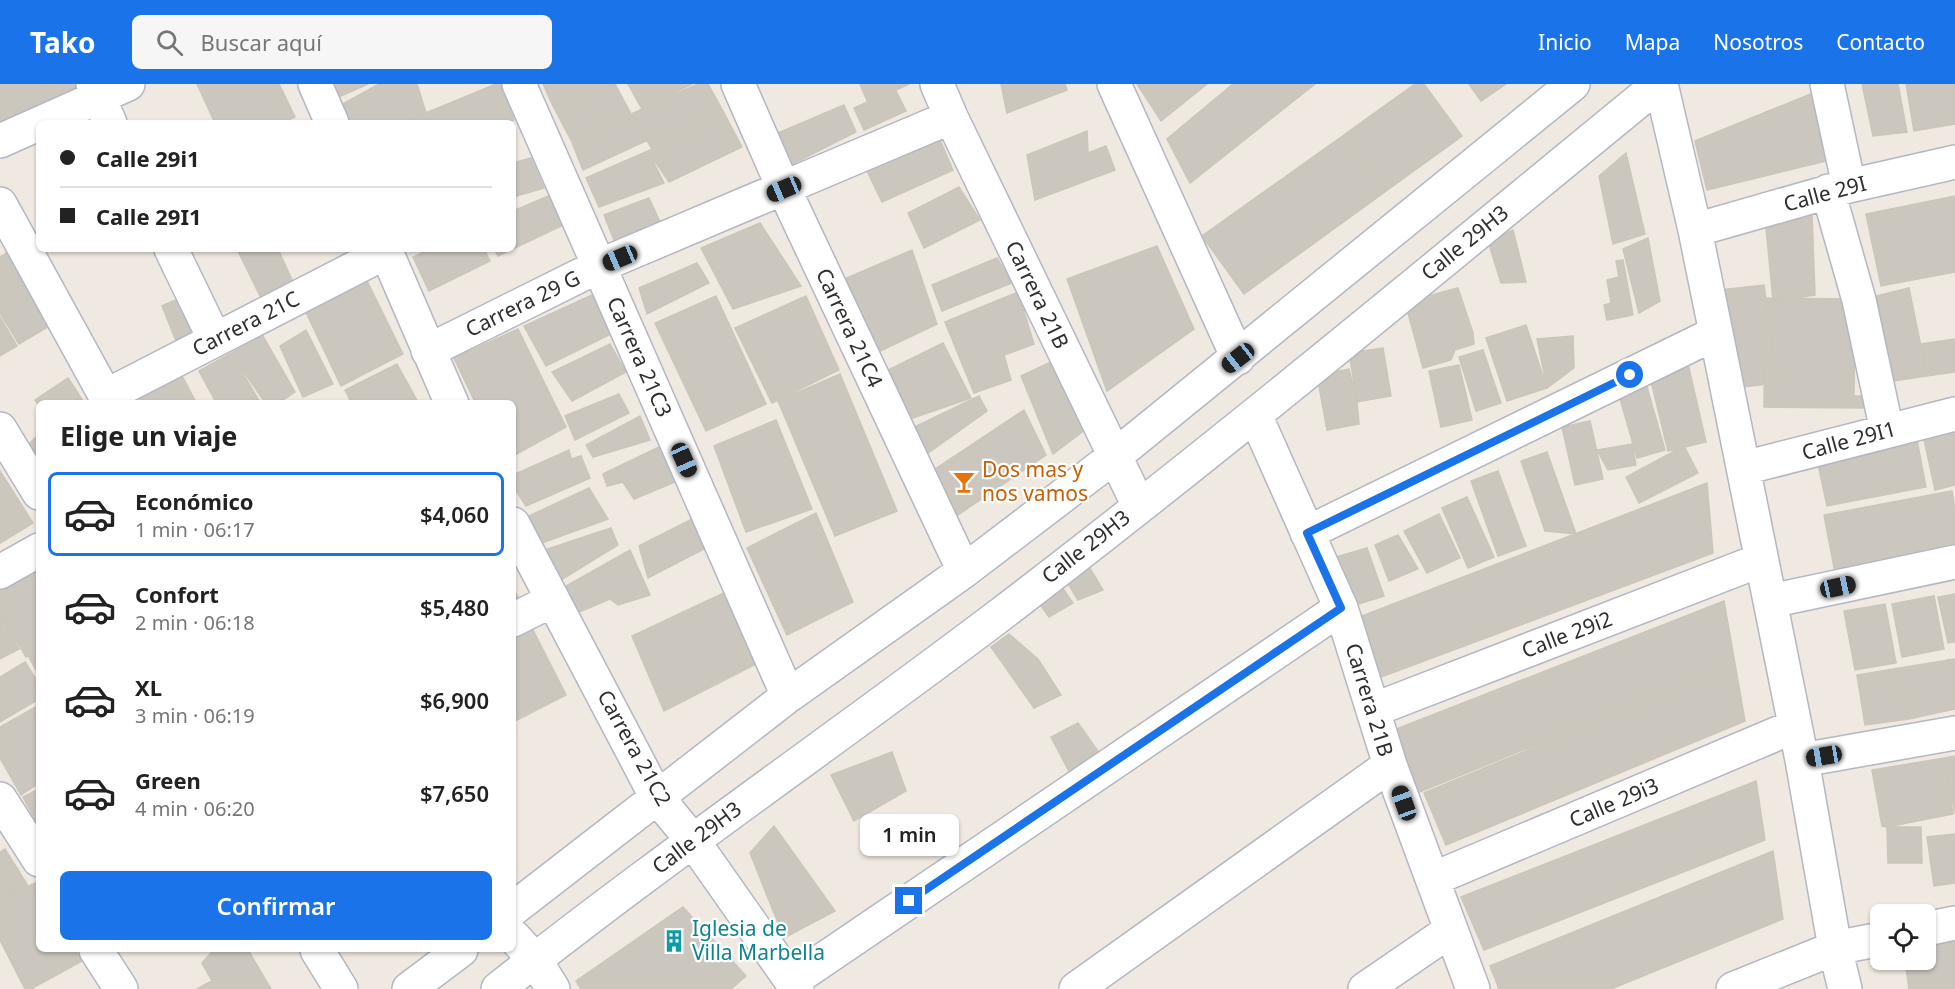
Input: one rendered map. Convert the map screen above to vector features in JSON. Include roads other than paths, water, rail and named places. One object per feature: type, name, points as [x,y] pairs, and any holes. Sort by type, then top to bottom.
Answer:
[{"type":"street","points":[[52,120],[100,101],[128,84]]},
{"type":"street","points":[[315,84],[331,120]]},
{"type":"street","name":"Carrera 21C3","points":[[519,84],[788,696]]},
{"type":"street","name":"Carrera 21C4","points":[[738,84],[784,189],[964,571]]},
{"type":"street","name":"Carrera 21B","points":[[937,84],[1139,506]]},
{"type":"street","points":[[1114,84],[1238,358]]},
{"type":"street","points":[[516,907],[788,696],[964,571],[1115,456],[1573,84]]},
{"type":"street","points":[[1660,84],[1695,230],[1802,760],[1835,948],[1845,989]]},
{"type":"street","name":"Calle 29H3","points":[[498,989],[693,841],[995,618],[1139,506],[1255,415],[1660,84]]},
{"type":"street","points":[[1827,84],[1839,189],[1859,300],[1887,431]]},
{"type":"street","name":"Carrera 29 G","points":[[428,351],[599,267],[951,117]]},
{"type":"street","points":[[0,141],[36,127]]},
{"type":"street","name":"Calle 29I","points":[[1695,230],[1839,189],[1955,162]]},
{"type":"street","name":"Carrera 21C","points":[[0,204],[108,400],[215,340],[384,252]]},
{"type":"street","points":[[172,252],[215,340]]},
{"type":"street","points":[[386,252],[450,400]]},
{"type":"street","points":[[1307,533],[1716,333]]},
{"type":"street","name":"Calle 29I1","points":[[1743,468],[1955,414]]},
{"type":"street","name":"Carrera 21B","points":[[1255,415],[1341,608],[1390,765],[1473,989]]},
{"type":"street","points":[[0,429],[36,488]]},
{"type":"street","name":"Carrera 21C2","points":[[516,530],[656,796],[693,841],[794,985]]},
{"type":"street","points":[[0,572],[36,552]]},
{"type":"street","name":"Calle 29i2","points":[[1373,710],[1761,560]]},
{"type":"street","points":[[1770,601],[1955,562]]},
{"type":"street","points":[[516,619],[554,600]]},
{"type":"street","points":[[794,985],[1341,608]]},
{"type":"street","name":"Calle 29i3","points":[[1432,879],[1795,726]]},
{"type":"street","points":[[1802,760],[1955,733]]},
{"type":"street","points":[[1076,989],[1390,765]]},
{"type":"street","points":[[0,800],[36,855]]},
{"type":"street","points":[[1936,927],[1955,923]]},
{"type":"street","points":[[1365,989],[1451,930]]},
{"type":"street","points":[[516,939],[535,960],[553,989]]},
{"type":"street","points":[[1733,989],[1835,948],[1870,941]]},
{"type":"street","points":[[97,952],[121,989]]},
{"type":"street","points":[[318,952],[341,989]]},
{"type":"street","points":[[408,989],[453,952]]},
{"type":"place","name":"Dos mas y nos vamos","points":[[964,482]]},
{"type":"place","name":"Iglesia de Villa Marbella","points":[[674,941]]}]
